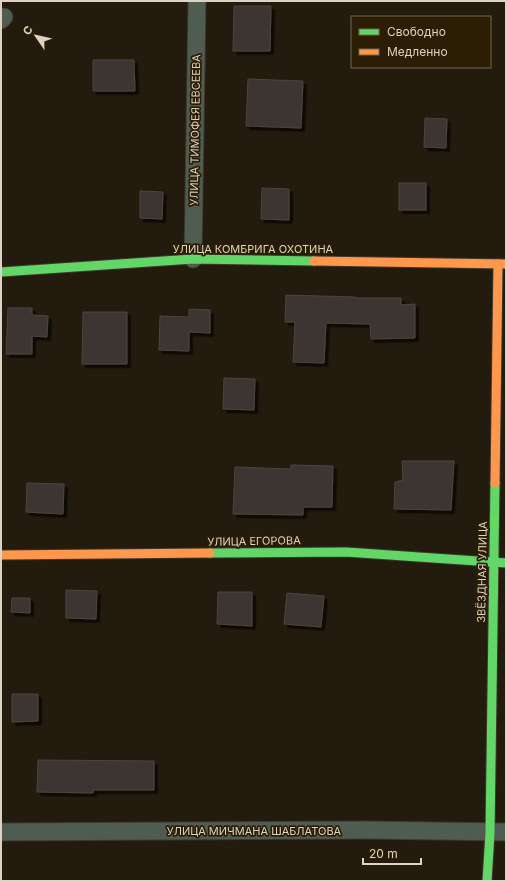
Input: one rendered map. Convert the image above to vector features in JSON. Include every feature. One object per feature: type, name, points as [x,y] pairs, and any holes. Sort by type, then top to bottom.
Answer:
[{"type":"street","name":"УЛИЦА ТИМОФЕЯ ЕВСЕЕВА","points":[[193,259],[197,1]]},
{"type":"street","name":"УЛИЦА КОМБРИГА ОХОТИНА","points":[[1,272],[193,259],[502,264]]},
{"type":"street","name":"ЗВЁЗДНАЯ УЛИЦА","points":[[487,881],[498,832],[494,563],[502,264]]},
{"type":"street","name":"УЛИЦА ЕГОРОВА","points":[[1,555],[346,552],[506,563]]},
{"type":"street","name":"УЛИЦА МИЧМАНА ШАБЛАТОВА","points":[[1,832],[368,830],[498,832]]},
{"type":"building","points":[[234,6],[271,6],[270,51],[233,51]]},
{"type":"building","points":[[93,60],[134,60],[135,91],[93,91]]},
{"type":"building","points":[[248,79],[303,81],[301,128],[246,126]]},
{"type":"building","points":[[425,118],[447,119],[446,148],[424,147]]},
{"type":"building","points":[[399,183],[426,183],[426,210],[399,210]]},
{"type":"building","points":[[262,188],[289,189],[289,220],[261,219]]},
{"type":"building","points":[[140,191],[163,192],[162,219],[140,218]]},
{"type":"building","points":[[286,295],[401,298],[401,305],[415,304],[415,338],[371,339],[370,324],[326,323],[324,363],[293,362],[295,322],[285,322]]},
{"type":"building","points":[[8,308],[32,308],[32,315],[48,316],[47,337],[32,336],[32,354],[6,354]]},
{"type":"building","points":[[189,309],[210,310],[210,333],[189,332],[189,351],[159,350],[160,316],[189,317]]},
{"type":"building","points":[[83,312],[127,312],[127,364],[82,364]]},
{"type":"building","points":[[224,378],[255,379],[254,410],[223,409]]},
{"type":"building","points":[[402,461],[454,461],[451,510],[394,509],[395,482],[403,480]]},
{"type":"building","points":[[291,465],[333,466],[332,507],[303,507],[303,515],[233,514],[235,467],[291,469]]},
{"type":"building","points":[[27,483],[64,484],[63,514],[26,512]]},
{"type":"building","points":[[66,590],[97,591],[96,619],[66,618]]},
{"type":"building","points":[[218,592],[252,592],[252,626],[217,624]]},
{"type":"building","points":[[287,593],[324,596],[321,627],[284,624]]},
{"type":"building","points":[[12,598],[30,598],[30,613],[11,612]]},
{"type":"building","points":[[12,694],[38,694],[38,721],[12,722]]},
{"type":"building","points":[[38,760],[154,761],[154,790],[93,790],[93,793],[37,792]]},
{"type":"traffic: fast","points":[[1,272],[193,259],[314,261]]},
{"type":"traffic: fast","points":[[487,881],[490,833],[495,483]]},
{"type":"traffic: fast","points":[[210,553],[346,552],[506,563]]},
{"type":"traffic: slow","points":[[314,261],[506,264]]},
{"type":"traffic: slow","points":[[495,483],[498,264]]},
{"type":"traffic: slow","points":[[1,555],[210,553]]}]
